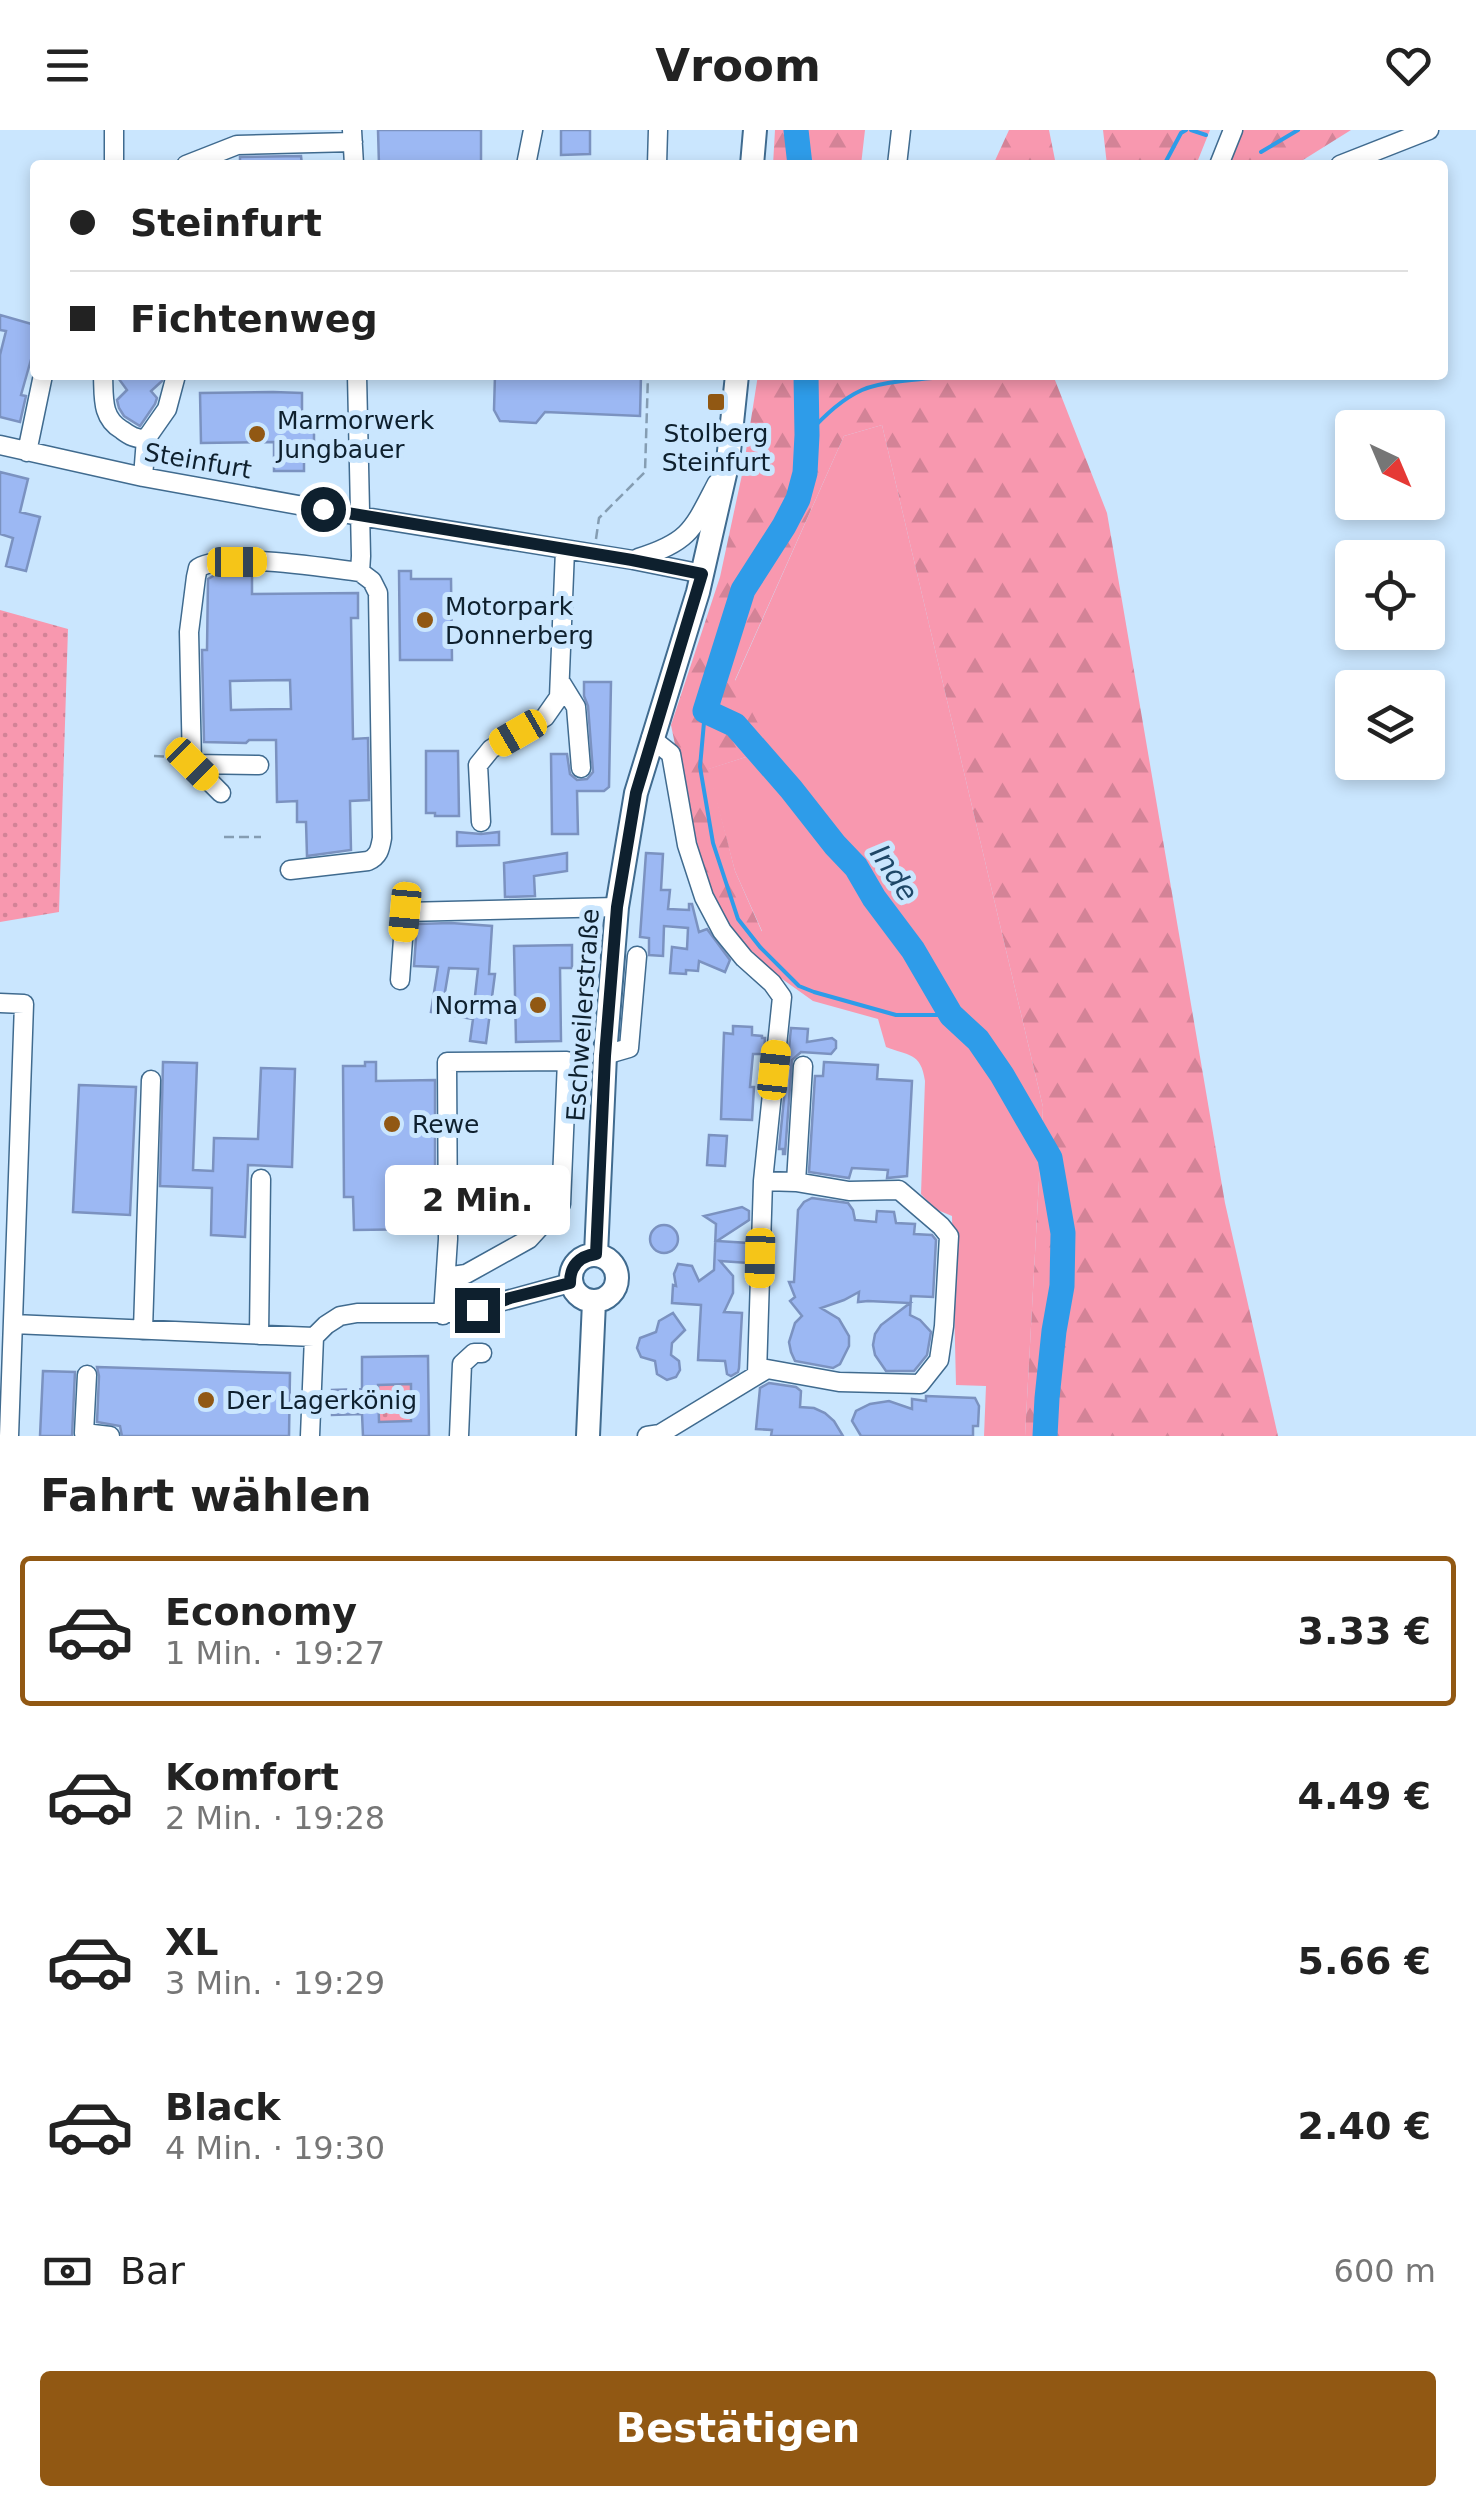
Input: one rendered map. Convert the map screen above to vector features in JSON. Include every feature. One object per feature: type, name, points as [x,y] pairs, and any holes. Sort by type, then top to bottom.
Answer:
[{"type":"main road","points":[[752,160],[755,130]]},
{"type":"main road","name":"Eschweilerstraße","points":[[596,1254],[617,907],[636,793],[702,574],[728,461],[736,380]]},
{"type":"main road","points":[[596,1254],[611,1262],[617,1284],[608,1296],[594,1302],[576,1294],[570,1283],[577,1262],[596,1254]]},
{"type":"main road","points":[[588,1436],[594,1302]]},
{"type":"street","points":[[114,130],[114,160]]},
{"type":"street","points":[[527,160],[533,130]]},
{"type":"street","points":[[657,160],[658,130]]},
{"type":"street","points":[[898,160],[902,130]]},
{"type":"street","points":[[1222,160],[1233,130]]},
{"type":"street","points":[[1369,159],[1430,130]]},
{"type":"street","points":[[199,160],[238,145],[353,136]]},
{"type":"street","points":[[26,452],[41,380]]},
{"type":"street","points":[[103,380],[105,413],[110,420],[116,428],[139,440],[146,439]]},
{"type":"street","points":[[143,477],[146,439],[167,409],[175,380]]},
{"type":"street","points":[[357,380],[360,572]]},
{"type":"street","name":"Steinfurt","points":[[0,445],[143,477],[702,574]]},
{"type":"street","points":[[632,560],[666,550],[682,539],[705,506],[728,461]]},
{"type":"street","points":[[480,822],[478,765],[491,748],[545,717],[559,697],[565,550]]},
{"type":"street","points":[[221,793],[192,760],[189,632],[198,568],[208,562],[265,562],[360,572],[372,580],[378,593],[380,850],[376,858],[368,861],[290,870]]},
{"type":"street","points":[[560,680],[576,707],[581,768]]},
{"type":"street","points":[[651,738],[670,754],[687,845],[704,897],[722,931],[782,997],[762,1181],[757,1374]]},
{"type":"street","points":[[192,760],[259,765]]},
{"type":"street","points":[[400,980],[405,912],[617,907]]},
{"type":"street","points":[[605,1056],[629,1048],[637,956]]},
{"type":"street","points":[[0,1003],[24,1004],[9,1190],[13,1324],[6,1359],[9,1436]]},
{"type":"street","points":[[443,1314],[448,1208],[447,1062],[567,1061],[561,1204],[529,1239],[466,1274],[446,1277]]},
{"type":"street","points":[[796,1182],[804,1066]]},
{"type":"street","points":[[143,1330],[151,1080]]},
{"type":"street","points":[[258,1335],[262,1179]]},
{"type":"street","points":[[647,1436],[660,1434],[767,1368],[839,1382],[920,1384],[939,1360],[948,1236],[942,1226],[898,1190],[849,1191],[762,1181]]},
{"type":"street","points":[[448,1208],[561,1204]]},
{"type":"street","points":[[310,1436],[314,1337],[326,1324],[357,1313],[443,1314],[477,1310],[570,1283]]},
{"type":"street","points":[[13,1324],[314,1337]]},
{"type":"street","points":[[460,1436],[462,1364],[474,1353],[482,1353]]},
{"type":"street","points":[[87,1376],[84,1433],[110,1436]]},
{"type":"path","points":[[593,554],[599,518],[644,472],[648,380]]},
{"type":"path","points":[[154,756],[192,760]]},
{"type":"path","points":[[224,838],[261,837]]},
{"type":"green space","points":[[775,130],[865,130],[862,160],[773,160]]},
{"type":"green space","points":[[1009,130],[1049,130],[1055,160],[995,160]]},
{"type":"green space","points":[[1103,130],[1210,130],[1198,160],[1106,160]]},
{"type":"green space","points":[[1240,130],[1351,130],[1303,160],[1229,160]]},
{"type":"green space","points":[[757,380],[1055,380],[1107,513],[1225,1203],[1278,1436],[1025,1436],[1043,1107],[882,425],[844,436],[735,680],[768,742],[746,757],[709,769],[735,871],[762,932],[742,942],[729,927],[712,894],[695,842],[671,725],[720,577]]},
{"type":"green space","points":[[882,425],[1043,1107],[1025,1436],[984,1436],[986,1386],[956,1385],[952,1216],[935,1209],[921,1194],[925,1081],[920,1065],[912,1056],[886,1047],[878,1019],[813,1001],[778,976],[742,942],[762,931],[735,871],[708,769],[746,757],[735,681],[844,436]]},
{"type":"green space","points":[[0,610],[68,629],[59,912],[0,922]]},
{"type":"green space","points":[[411,1384],[411,1421],[379,1422],[378,1385]]},
{"type":"building","points":[[378,130],[481,130],[481,160],[379,160]]},
{"type":"building","points":[[561,130],[590,130],[590,154],[561,155]]},
{"type":"building","points":[[301,156],[301,160],[240,160]]},
{"type":"building","points":[[0,315],[30,324],[30,363],[21,395],[26,396],[20,422],[0,417],[0,355],[6,331],[0,330]]},
{"type":"building","points":[[120,380],[162,380],[151,391],[157,398],[140,426],[119,408],[117,400],[127,390]]},
{"type":"building","points":[[495,380],[641,380],[640,416],[545,412],[536,423],[500,421],[494,410]]},
{"type":"building","name":"Marmorwerk Jungbauer","points":[[200,393],[302,393],[302,426],[314,426],[314,457],[304,457],[304,471],[274,471],[274,442],[201,443]]},
{"type":"building","points":[[0,472],[28,479],[20,512],[40,517],[26,571],[6,566],[13,538],[0,534]]},
{"type":"building","name":"Motorpark Donnerberg","points":[[399,571],[411,571],[411,579],[451,579],[452,660],[400,660]]},
{"type":"building","points":[[252,573],[252,594],[358,593],[358,618],[351,618],[353,739],[368,738],[369,800],[350,801],[351,850],[307,856],[306,822],[297,822],[297,801],[277,802],[276,740],[204,742],[202,650],[207,650],[208,579],[215,575]],"holes":[[[290,680],[291,709],[231,710],[230,681]]]},
{"type":"building","points":[[584,682],[611,682],[609,787],[604,791],[577,791],[578,834],[552,834],[551,754],[567,754],[570,774],[577,780],[587,779],[593,772]]},
{"type":"building","points":[[426,751],[458,751],[459,816],[426,813]]},
{"type":"building","points":[[457,832],[499,832],[499,845],[457,846]]},
{"type":"building","points":[[567,853],[567,871],[534,876],[535,896],[505,897],[504,863]]},
{"type":"building","points":[[646,853],[663,854],[661,890],[670,890],[668,909],[689,910],[692,904],[699,932],[707,929],[730,960],[725,972],[699,961],[698,971],[670,973],[672,947],[687,949],[688,928],[664,926],[663,956],[649,955],[649,938],[640,937]]},
{"type":"building","points":[[417,924],[492,926],[489,974],[495,974],[486,1043],[470,1041],[473,1019],[431,1012],[438,967],[414,966]],"holes":[[[449,968],[478,969],[474,1005],[444,998]]]},
{"type":"building","name":"Norma","points":[[572,945],[572,968],[560,968],[561,1041],[516,1042],[514,946]]},
{"type":"building","points":[[733,1026],[752,1027],[752,1035],[765,1038],[764,1054],[753,1054],[752,1120],[721,1119],[724,1033],[733,1034]]},
{"type":"building","points":[[791,1028],[808,1029],[807,1042],[832,1038],[836,1048],[831,1054],[801,1052],[792,1060],[783,1154],[783,1149],[779,1149]]},
{"type":"building","points":[[163,1062],[197,1063],[193,1170],[213,1171],[214,1138],[258,1139],[261,1068],[295,1069],[292,1167],[248,1165],[245,1237],[211,1235],[212,1188],[160,1186]]},
{"type":"building","name":"Rewe","points":[[365,1062],[376,1062],[376,1081],[435,1080],[430,1229],[354,1230],[353,1197],[344,1197],[343,1066],[365,1066]]},
{"type":"building","points":[[824,1062],[878,1065],[877,1079],[912,1081],[907,1176],[887,1178],[888,1170],[852,1168],[849,1178],[809,1172],[815,1076],[823,1076]]},
{"type":"building","points":[[79,1085],[136,1087],[130,1215],[73,1212]]},
{"type":"building","points":[[709,1135],[727,1136],[725,1166],[707,1165]]},
{"type":"building","points":[[812,1198],[848,1203],[855,1220],[876,1222],[877,1211],[894,1212],[896,1223],[915,1224],[914,1234],[932,1235],[936,1240],[933,1297],[911,1296],[910,1315],[931,1332],[927,1355],[914,1371],[886,1371],[873,1345],[881,1325],[910,1303],[858,1302],[859,1292],[821,1308],[839,1319],[849,1336],[849,1346],[840,1364],[833,1368],[795,1361],[789,1342],[795,1323],[802,1316],[790,1301],[795,1297],[789,1282],[794,1282],[798,1210]]},
{"type":"building","points":[[742,1207],[749,1211],[749,1220],[717,1241],[749,1243],[748,1263],[720,1261],[733,1276],[733,1293],[724,1312],[742,1313],[739,1368],[731,1376],[725,1361],[698,1360],[701,1305],[672,1303],[673,1285],[676,1286],[674,1274],[678,1264],[692,1266],[699,1281],[714,1270],[716,1224],[704,1216]]},
{"type":"building","points":[[664,1225],[674,1229],[678,1239],[674,1249],[664,1253],[654,1249],[650,1239],[654,1229]]},
{"type":"building","points":[[673,1313],[685,1330],[672,1343],[671,1355],[679,1361],[680,1370],[676,1377],[667,1380],[657,1374],[655,1361],[641,1357],[637,1348],[640,1338],[656,1332],[659,1321]]},
{"type":"building","points":[[428,1356],[429,1436],[363,1436],[362,1414],[332,1415],[332,1390],[362,1389],[362,1357]],"holes":[[[411,1384],[411,1421],[379,1422],[378,1385]]]},
{"type":"building","name":"Der Lagerkönig","points":[[97,1367],[290,1373],[289,1436],[122,1436],[120,1426],[97,1422]]},
{"type":"building","points":[[43,1371],[75,1372],[72,1436],[40,1436]]},
{"type":"building","points":[[769,1383],[796,1387],[801,1391],[800,1407],[825,1413],[843,1436],[771,1436],[772,1430],[756,1429],[760,1388]]},
{"type":"building","points":[[926,1396],[975,1398],[979,1406],[978,1426],[973,1426],[973,1436],[861,1436],[852,1421],[856,1411],[870,1404],[889,1401],[912,1409],[912,1399],[926,1401]]},
{"type":"waterway","name":"Inde","points":[[796,130],[799,160]]},
{"type":"waterway","points":[[1167,160],[1186,130]]},
{"type":"waterway","points":[[1191,130],[1206,135]]},
{"type":"waterway","points":[[1261,152],[1298,130]]},
{"type":"waterway","name":"Inde","points":[[806,380],[805,473],[798,499],[743,590],[705,711],[735,725],[856,867],[913,950],[951,1015],[978,1040],[1002,1075],[1050,1158],[1063,1233],[1062,1286],[1045,1436]]},
{"type":"waterway","points":[[807,435],[832,410],[862,390],[912,380]]},
{"type":"waterway","points":[[705,711],[700,767],[713,843],[738,919],[760,947],[799,986],[814,992],[896,1015],[951,1015]]},
{"type":"place","name":"Stolberg Steinfurt","points":[[716,402]]},
{"type":"place","name":"Marmorwerk Jungbauer","points":[[257,434]]},
{"type":"place","name":"Motorpark Donnerberg","points":[[425,620]]},
{"type":"place","name":"Norma","points":[[538,1005]]},
{"type":"place","name":"Rewe","points":[[392,1124]]},
{"type":"place","name":"Der Lagerkönig","points":[[206,1400]]},
{"type":"route","points":[[323,509],[702,574],[636,793],[617,907],[596,1254],[577,1262],[570,1283],[477,1310]]}]
